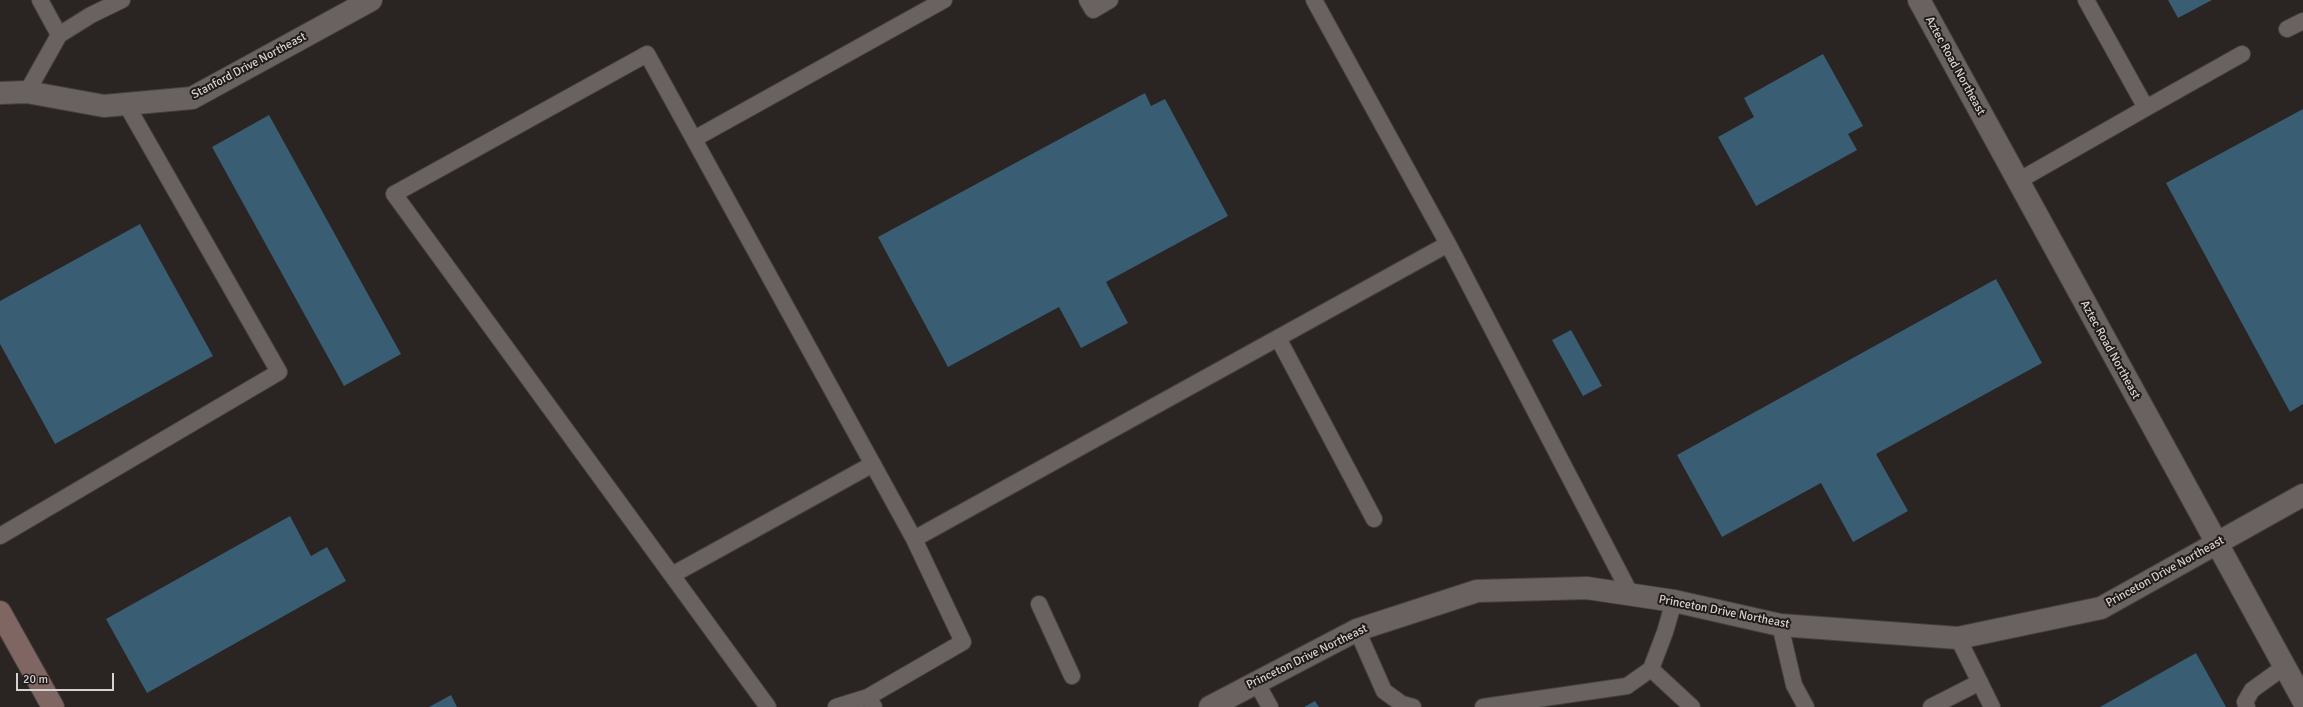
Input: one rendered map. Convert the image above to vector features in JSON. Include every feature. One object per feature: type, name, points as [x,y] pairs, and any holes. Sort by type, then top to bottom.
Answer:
[{"type":"main road","points":[[0,612],[53,707]]},
{"type":"street","name":"Stanford Drive Northeast","points":[[0,92],[27,92],[104,106],[192,98],[371,0]]},
{"type":"street","name":"Aztec Road Northeast","points":[[1919,0],[2216,544],[2303,700]]},
{"type":"street","name":"Princeton Drive Northeast","points":[[1210,707],[1357,630],[1477,591],[1587,588],[1674,601],[1780,625],[1958,638],[2101,608],[2303,495]]},
{"type":"lane","points":[[40,0],[59,35]]},
{"type":"lane","points":[[27,92],[59,35],[90,16],[122,0]]},
{"type":"lane","points":[[694,139],[944,0]]},
{"type":"lane","points":[[1087,0],[1093,10],[1110,0]]},
{"type":"lane","points":[[1314,0],[1448,244],[1631,595]]},
{"type":"lane","points":[[2086,0],[2146,108]]},
{"type":"lane","points":[[2287,29],[2303,21]]},
{"type":"lane","points":[[768,707],[394,194],[647,54],[914,539],[963,642],[871,702],[836,707]]},
{"type":"lane","points":[[2018,182],[2242,54]]},
{"type":"lane","points":[[0,536],[279,372],[126,104]]},
{"type":"lane","points":[[914,539],[1448,244]]},
{"type":"lane","points":[[1278,338],[1374,519]]},
{"type":"lane","points":[[672,575],[872,464]]},
{"type":"lane","points":[[1483,707],[1627,686],[1651,669],[1665,632],[1674,601]]},
{"type":"lane","points":[[1039,604],[1072,676]]},
{"type":"lane","points":[[1780,625],[1794,685],[1806,707]]},
{"type":"lane","points":[[1357,630],[1384,691],[1402,704],[1413,707]]},
{"type":"lane","points":[[1958,638],[1992,707]]},
{"type":"lane","points":[[2247,707],[2245,702],[2252,690],[2284,667]]},
{"type":"lane","points":[[1651,669],[1692,707]]},
{"type":"lane","points":[[1256,682],[1270,707]]},
{"type":"lane","points":[[1931,707],[1980,682]]},
{"type":"building","points":[[2168,0],[2212,0],[2178,18]]},
{"type":"building","points":[[1823,54],[1863,126],[1848,134],[1857,150],[1756,206],[1718,137],[1754,117],[1744,98]]},
{"type":"building","points":[[1145,93],[1151,106],[1165,99],[1228,216],[1106,282],[1128,323],[1081,348],[1059,307],[948,367],[878,237]]},
{"type":"building","points":[[2303,109],[2303,404],[2290,412],[2166,183]]},
{"type":"building","points":[[269,115],[401,354],[344,386],[212,147]]},
{"type":"building","points":[[140,224],[213,356],[55,444],[0,344],[0,301]]},
{"type":"building","points":[[1996,279],[2042,363],[1876,454],[1908,511],[1853,542],[1821,483],[1722,537],[1677,455]]},
{"type":"building","points":[[1571,330],[1602,386],[1583,396],[1552,340]]},
{"type":"building","points":[[290,516],[311,556],[327,547],[346,581],[147,693],[106,619]]},
{"type":"building","points":[[2196,653],[2226,707],[2100,707]]},
{"type":"building","points":[[451,695],[457,707],[429,707]]},
{"type":"building","points":[[1315,701],[1319,707],[1304,707]]}]
